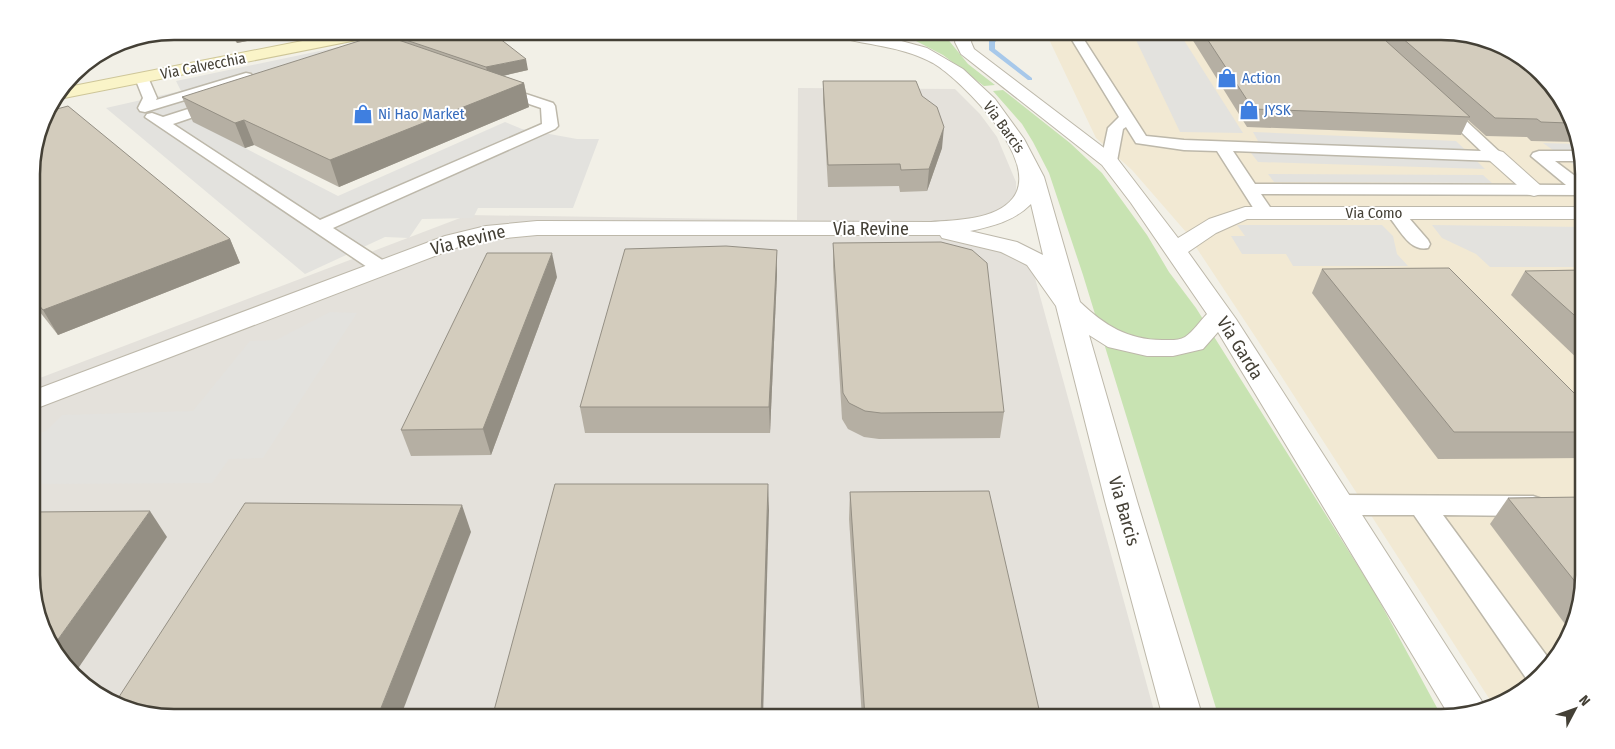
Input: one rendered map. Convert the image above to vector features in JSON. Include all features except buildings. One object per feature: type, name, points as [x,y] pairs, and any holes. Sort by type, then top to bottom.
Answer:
[{"type":"main road","name":"Via Calvecchia","points":[[68,92],[332,40]]},
{"type":"street","name":"Via Barcis","points":[[872,40],[907,47],[939,60],[955,72],[987,102],[1016,138],[1026,158],[1034,176],[1121,501],[1180,709]]},
{"type":"street","name":"Via Garda","points":[[964,40],[967,51],[1109,161],[1176,251],[1220,315],[1465,706]]},
{"type":"street","points":[[1496,156],[1534,190]]},
{"type":"street","name":"Via Revine","points":[[40,398],[453,240],[511,229],[574,227],[931,229],[966,226],[1006,213],[1021,202],[1028,190],[1026,158]]},
{"type":"street","name":"Via Como","points":[[1176,251],[1199,231],[1222,220],[1255,213],[1575,213]]},
{"type":"street","name":"Via Revine","points":[[931,229],[1009,247],[1035,260],[1057,292],[1068,304]]},
{"type":"street","points":[[1068,304],[1084,320],[1117,341],[1147,348],[1173,348],[1194,342],[1220,315]]},
{"type":"lane","points":[[1079,40],[1141,140],[1184,145],[1496,156]]},
{"type":"lane","points":[[145,108],[258,74]]},
{"type":"lane","points":[[142,78],[150,98],[144,111],[380,267]]},
{"type":"lane","points":[[319,227],[550,126],[548,106],[484,84]]},
{"type":"lane","points":[[1432,97],[1496,156]]},
{"type":"lane","points":[[161,123],[235,98]]},
{"type":"lane","points":[[1109,161],[1116,128],[1127,118]]},
{"type":"lane","points":[[1221,145],[1250,189],[1255,213]]},
{"type":"lane","points":[[1574,156],[1539,156],[1575,184]]},
{"type":"lane","points":[[1250,189],[1575,190]]},
{"type":"lane","points":[[1396,214],[1421,244]]},
{"type":"lane","points":[[1338,505],[1555,506]]},
{"type":"lane","points":[[1421,505],[1537,668]]},
{"type":"shaded area","points":[[1049,40],[1459,41],[1533,77],[1547,92],[1565,123],[1574,156],[1575,575],[1574,593],[1565,626],[1547,657],[1529,676],[1516,686],[1490,699],[1186,232],[1132,170],[1096,138]]},
{"type":"shaded area","points":[[1136,40],[1184,40],[1243,133],[1180,132]]},
{"type":"shaded area","points":[[353,44],[245,148],[338,196],[505,122],[522,129],[577,139],[599,139],[573,208],[478,208],[473,218],[422,219],[409,238],[385,237],[305,274],[106,108],[181,91],[176,81]]},
{"type":"shaded area","points":[[798,88],[955,89],[980,114],[997,137],[1016,182],[1016,194],[1008,206],[985,218],[952,223],[985,243],[1032,267],[1154,709],[165,709],[139,704],[107,691],[79,670],[58,642],[50,626],[41,593],[40,378],[468,215],[797,220]]},
{"type":"shaded area","points":[[1253,132],[1456,141],[1485,169],[1258,162],[1251,153],[1258,141]]},
{"type":"shaded area","points":[[1543,143],[1571,144],[1575,165]]},
{"type":"shaded area","points":[[1268,174],[1483,175],[1492,183],[1274,182]]},
{"type":"shaded area","points":[[1237,225],[1382,225],[1393,236],[1397,254],[1408,266],[1293,266],[1286,254],[1242,254],[1231,236],[1245,236]]},
{"type":"shaded area","points":[[1432,225],[1575,227],[1575,267],[1490,267],[1476,254],[1442,238]]},
{"type":"shaded area","points":[[330,312],[357,313],[263,458],[229,459],[212,483],[40,484],[40,433],[46,431],[62,415],[193,411],[250,341],[276,340]]},
{"type":"green space","points":[[948,40],[968,64],[995,85],[984,86],[943,55],[916,41]]},
{"type":"green space","points":[[1003,90],[1070,143],[1102,173],[1147,235],[1169,272],[1196,308],[1375,593],[1438,709],[1216,709],[1083,275],[1049,173],[1022,124],[993,91]]},
{"type":"waterway","points":[[993,40],[992,50],[1030,79]]},
{"type":"place","name":"Action","points":[[1227,78]]},
{"type":"place","name":"JYSK","points":[[1249,110]]},
{"type":"place","name":"Ni Hao Market","points":[[363,114]]}]
